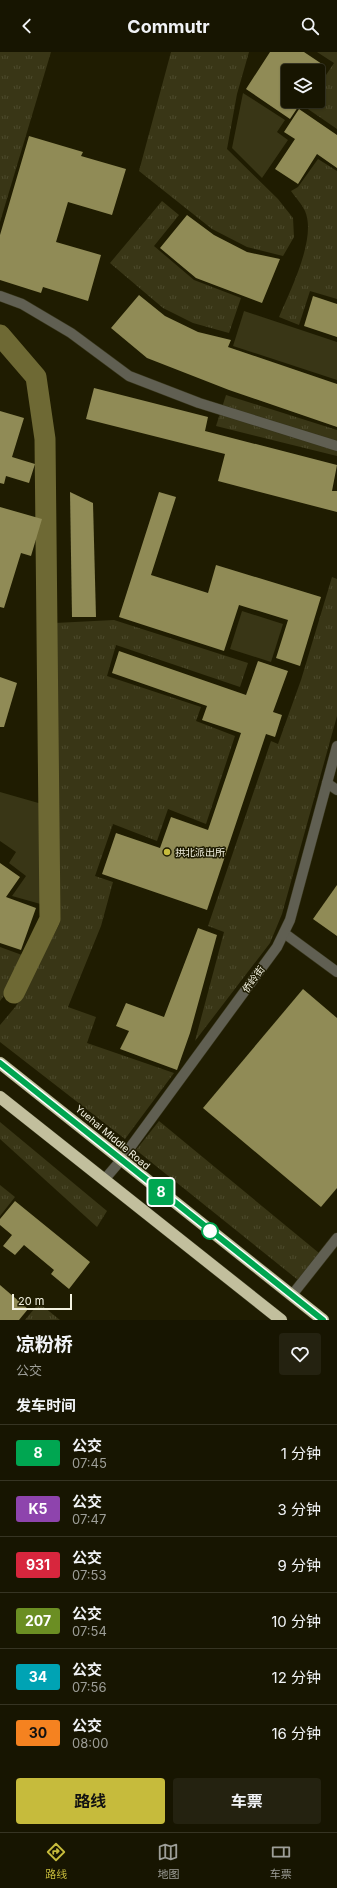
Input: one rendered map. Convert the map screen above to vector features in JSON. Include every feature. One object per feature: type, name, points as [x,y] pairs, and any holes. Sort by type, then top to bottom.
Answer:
[{"type":"highway","name":"Yuehai Middle Road","points":[[0,1063],[60,1108],[121,1160],[323,1320]]},
{"type":"highway","points":[[0,1097],[281,1320]]},
{"type":"street","points":[[0,296],[22,304],[71,333],[129,376],[199,403],[337,446]]},
{"type":"street","name":"侨岭街","points":[[104,1180],[121,1160],[277,946],[284,933],[290,920],[337,746]]},
{"type":"street","points":[[327,783],[337,790]]},
{"type":"street","points":[[284,933],[337,972]]},
{"type":"street","points":[[292,1296],[337,1238]]},
{"type":"green space","points":[[0,52],[51,52],[0,222]]},
{"type":"green space","points":[[171,52],[249,52],[237,94],[227,149],[278,199],[293,218],[294,237],[283,256],[247,247],[212,229],[139,171]]},
{"type":"green space","points":[[317,52],[337,52],[337,129],[306,108],[325,108],[325,76],[334,63]]},
{"type":"green space","points":[[243,93],[285,120],[277,132],[288,140],[262,178],[232,148]]},
{"type":"green space","points":[[318,159],[337,171],[337,299],[310,291],[299,325],[279,317],[301,264],[308,235],[308,222],[305,211],[291,191],[298,187]]},
{"type":"green space","points":[[162,201],[179,215],[154,246],[194,280],[241,298],[229,333],[193,323],[163,308],[110,263]]},
{"type":"green space","points":[[244,311],[337,342],[337,380],[233,346]]},
{"type":"green space","points":[[226,395],[337,430],[337,456],[216,426]]},
{"type":"green space","points":[[332,577],[337,579],[337,716],[282,914],[270,943],[195,1041],[224,932],[208,926],[271,741],[278,744],[301,680]]},
{"type":"green space","points":[[242,611],[283,624],[271,662],[230,649]]},
{"type":"green space","points":[[114,620],[248,663],[240,687],[116,645],[107,676],[201,707],[196,721],[235,736],[206,824],[168,809],[157,841],[113,824],[95,876],[113,882],[101,926],[68,1007],[96,1017],[87,1043],[174,1073],[125,1139],[0,1042],[0,1025],[16,1006],[60,923],[55,623]]},
{"type":"green space","points":[[0,792],[42,804],[44,905],[12,896],[26,876],[9,863],[16,852],[0,841]]},
{"type":"green space","points":[[0,947],[22,955],[9,989],[0,1001]]},
{"type":"green space","points":[[159,1121],[319,1253],[298,1280],[136,1150]]},
{"type":"green space","points":[[0,1122],[107,1211],[97,1227],[0,1139]]},
{"type":"green space","points":[[0,1185],[15,1197],[0,1216]]},
{"type":"green space","points":[[39,1303],[60,1320],[25,1320]]},
{"type":"building","points":[[270,52],[304,52],[322,64],[281,64],[281,108],[297,108],[290,119],[246,89]]},
{"type":"building","points":[[299,109],[337,135],[337,168],[317,154],[298,184],[275,169],[295,139],[284,132]]},
{"type":"building","points":[[29,136],[83,152],[81,156],[126,169],[112,215],[68,202],[56,242],[101,255],[88,301],[43,287],[41,293],[0,280],[0,235]]},
{"type":"building","points":[[187,215],[214,235],[247,252],[280,259],[262,303],[196,278],[160,248]]},
{"type":"building","points":[[139,295],[165,316],[198,332],[231,340],[228,347],[337,384],[337,427],[229,390],[147,358],[111,328]]},
{"type":"building","points":[[313,296],[337,304],[337,337],[304,326]]},
{"type":"building","points":[[94,388],[208,417],[205,431],[337,465],[332,491],[337,491],[337,512],[218,481],[225,454],[86,419]]},
{"type":"building","points":[[0,411],[24,418],[12,457],[35,464],[29,483],[6,476],[4,484],[0,483]]},
{"type":"building","points":[[70,492],[93,503],[96,617],[72,617]]},
{"type":"building","points":[[159,492],[176,497],[151,575],[208,593],[216,565],[321,597],[300,666],[276,658],[288,620],[239,605],[224,651],[119,617]]},
{"type":"building","points":[[0,507],[42,519],[31,556],[21,553],[4,608],[0,607]]},
{"type":"building","points":[[119,651],[246,695],[258,661],[288,671],[273,712],[282,715],[275,737],[266,734],[207,910],[102,874],[116,833],[160,848],[171,817],[208,830],[241,733],[202,720],[207,706],[112,673]]},
{"type":"building","points":[[0,677],[17,683],[4,727],[0,727]]},
{"type":"building","points":[[0,863],[20,877],[6,897],[36,908],[21,950],[0,943]]},
{"type":"building","points":[[337,885],[337,936],[313,919]]},
{"type":"building","points":[[198,928],[217,935],[190,1033],[177,1070],[120,1049],[129,1031],[116,1026],[126,1003],[164,1017]]},
{"type":"building","points":[[303,989],[337,1018],[337,1188],[321,1207],[203,1108]]},
{"type":"building","points":[[15,1201],[90,1262],[69,1289],[51,1274],[54,1270],[24,1245],[15,1255],[3,1246],[12,1235],[0,1225],[0,1219]]},
{"type":"building","points":[[0,1285],[28,1309],[19,1320],[0,1320]]},
{"type":"waterway","points":[[0,335],[36,377],[45,439],[50,919],[14,993]]},
{"type":"bus line","name":"8","points":[[0,1063],[60,1108],[121,1160],[323,1320]]},
{"type":"place","name":"拱北派出所","points":[[167,852]]}]
